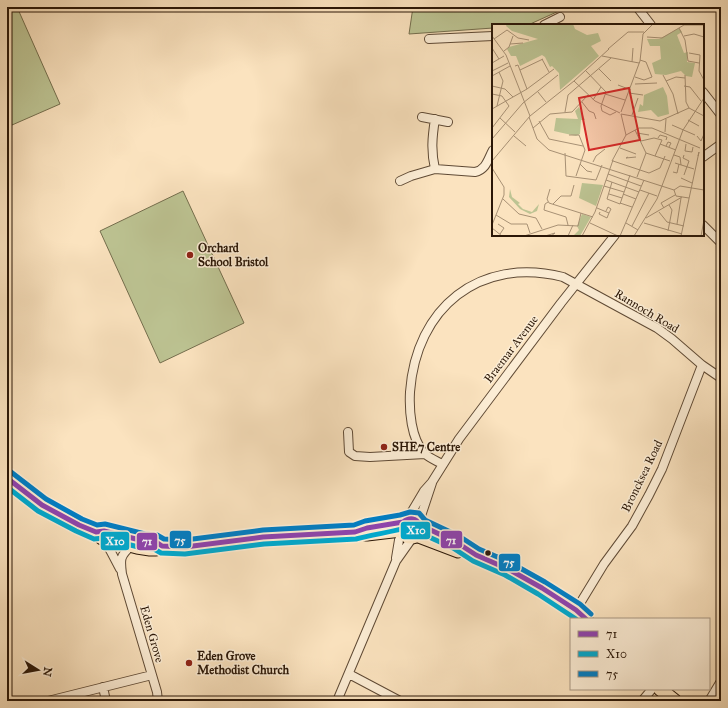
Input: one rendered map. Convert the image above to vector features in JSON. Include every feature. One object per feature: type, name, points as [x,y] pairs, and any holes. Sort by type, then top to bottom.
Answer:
[{"type":"main road","points":[[7,478],[42,505],[99,535],[131,546],[150,549],[156,549],[162,546],[185,547],[254,538],[354,532],[367,528],[410,528],[456,542],[476,555],[508,569],[542,588],[581,615]]},
{"type":"main road","points":[[99,535],[104,531],[144,541],[156,542],[162,546]]},
{"type":"main road","points":[[661,690],[675,701]]},
{"type":"street","points":[[637,7],[650,24]]},
{"type":"street","points":[[546,24],[560,17]]},
{"type":"street","points":[[429,39],[492,36]]},
{"type":"street","points":[[704,93],[721,115]]},
{"type":"street","points":[[422,117],[448,122]]},
{"type":"street","points":[[435,120],[432,142],[435,170]]},
{"type":"street","points":[[704,156],[721,144]]},
{"type":"street","points":[[400,181],[411,176],[435,170],[480,171],[483,169],[492,152]]},
{"type":"street","points":[[704,227],[721,243]]},
{"type":"street","name":"Braemar Avenue","points":[[337,701],[410,528],[424,491],[432,482],[459,438],[613,236]]},
{"type":"street","name":"Rannoch Road","points":[[425,454],[418,444],[411,421],[409,408],[411,378],[417,354],[425,332],[437,314],[452,298],[469,287],[484,280],[506,274],[529,272],[546,273],[562,277],[657,328],[702,365],[721,378]]},
{"type":"street","name":"Broncksea Road","points":[[581,615],[604,564],[632,526],[662,469],[702,365]]},
{"type":"street","points":[[348,432],[349,452],[355,456],[370,457],[425,454],[442,464]]},
{"type":"street","name":"Eden Grove","points":[[99,535],[110,550],[122,574],[152,674],[158,701]]},
{"type":"street","name":"Eden Grove","points":[[122,574],[122,556],[131,546]]},
{"type":"street","points":[[48,701],[152,674]]},
{"type":"street","points":[[349,674],[400,701]]},
{"type":"street","points":[[709,701],[721,681]]},
{"type":"street","points":[[103,687],[106,701]]},
{"type":"street","points":[[642,701],[651,690]]},
{"type":"green space","points":[[17,7],[60,104],[12,125],[7,114],[7,8]]},
{"type":"green space","points":[[413,7],[563,7],[559,11],[530,24],[492,24],[492,28],[409,34]]},
{"type":"green space","points":[[183,191],[244,323],[160,363],[100,231]]},
{"type":"transit line","name":"75","points":[[11,472],[46,499],[82,519],[97,525],[105,524],[145,534],[157,535],[164,539],[185,540],[263,530],[354,525],[365,521],[410,512],[419,513],[425,520],[459,536],[479,549],[511,563],[545,582],[580,604],[591,614]]},
{"type":"transit line","name":"71","points":[[7,478],[42,505],[79,525],[96,532],[104,531],[144,541],[156,542],[162,546],[185,547],[263,537],[355,532],[367,528],[413,519],[420,525],[456,542],[476,555],[508,569],[542,588],[576,610],[585,618]]},
{"type":"transit line","name":"X10","points":[[7,487],[38,511],[94,539],[104,538],[142,548],[154,549],[161,553],[185,554],[264,544],[356,539],[412,526],[416,531],[453,548],[473,561],[505,575],[538,594],[574,618]]},
{"type":"place","name":"Orchard School Bristol","points":[[190,255]]},
{"type":"place","name":"SHE7 Centre","points":[[384,447]]},
{"type":"place","name":"Eden Grove Methodist Church","points":[[189,663]]}]
